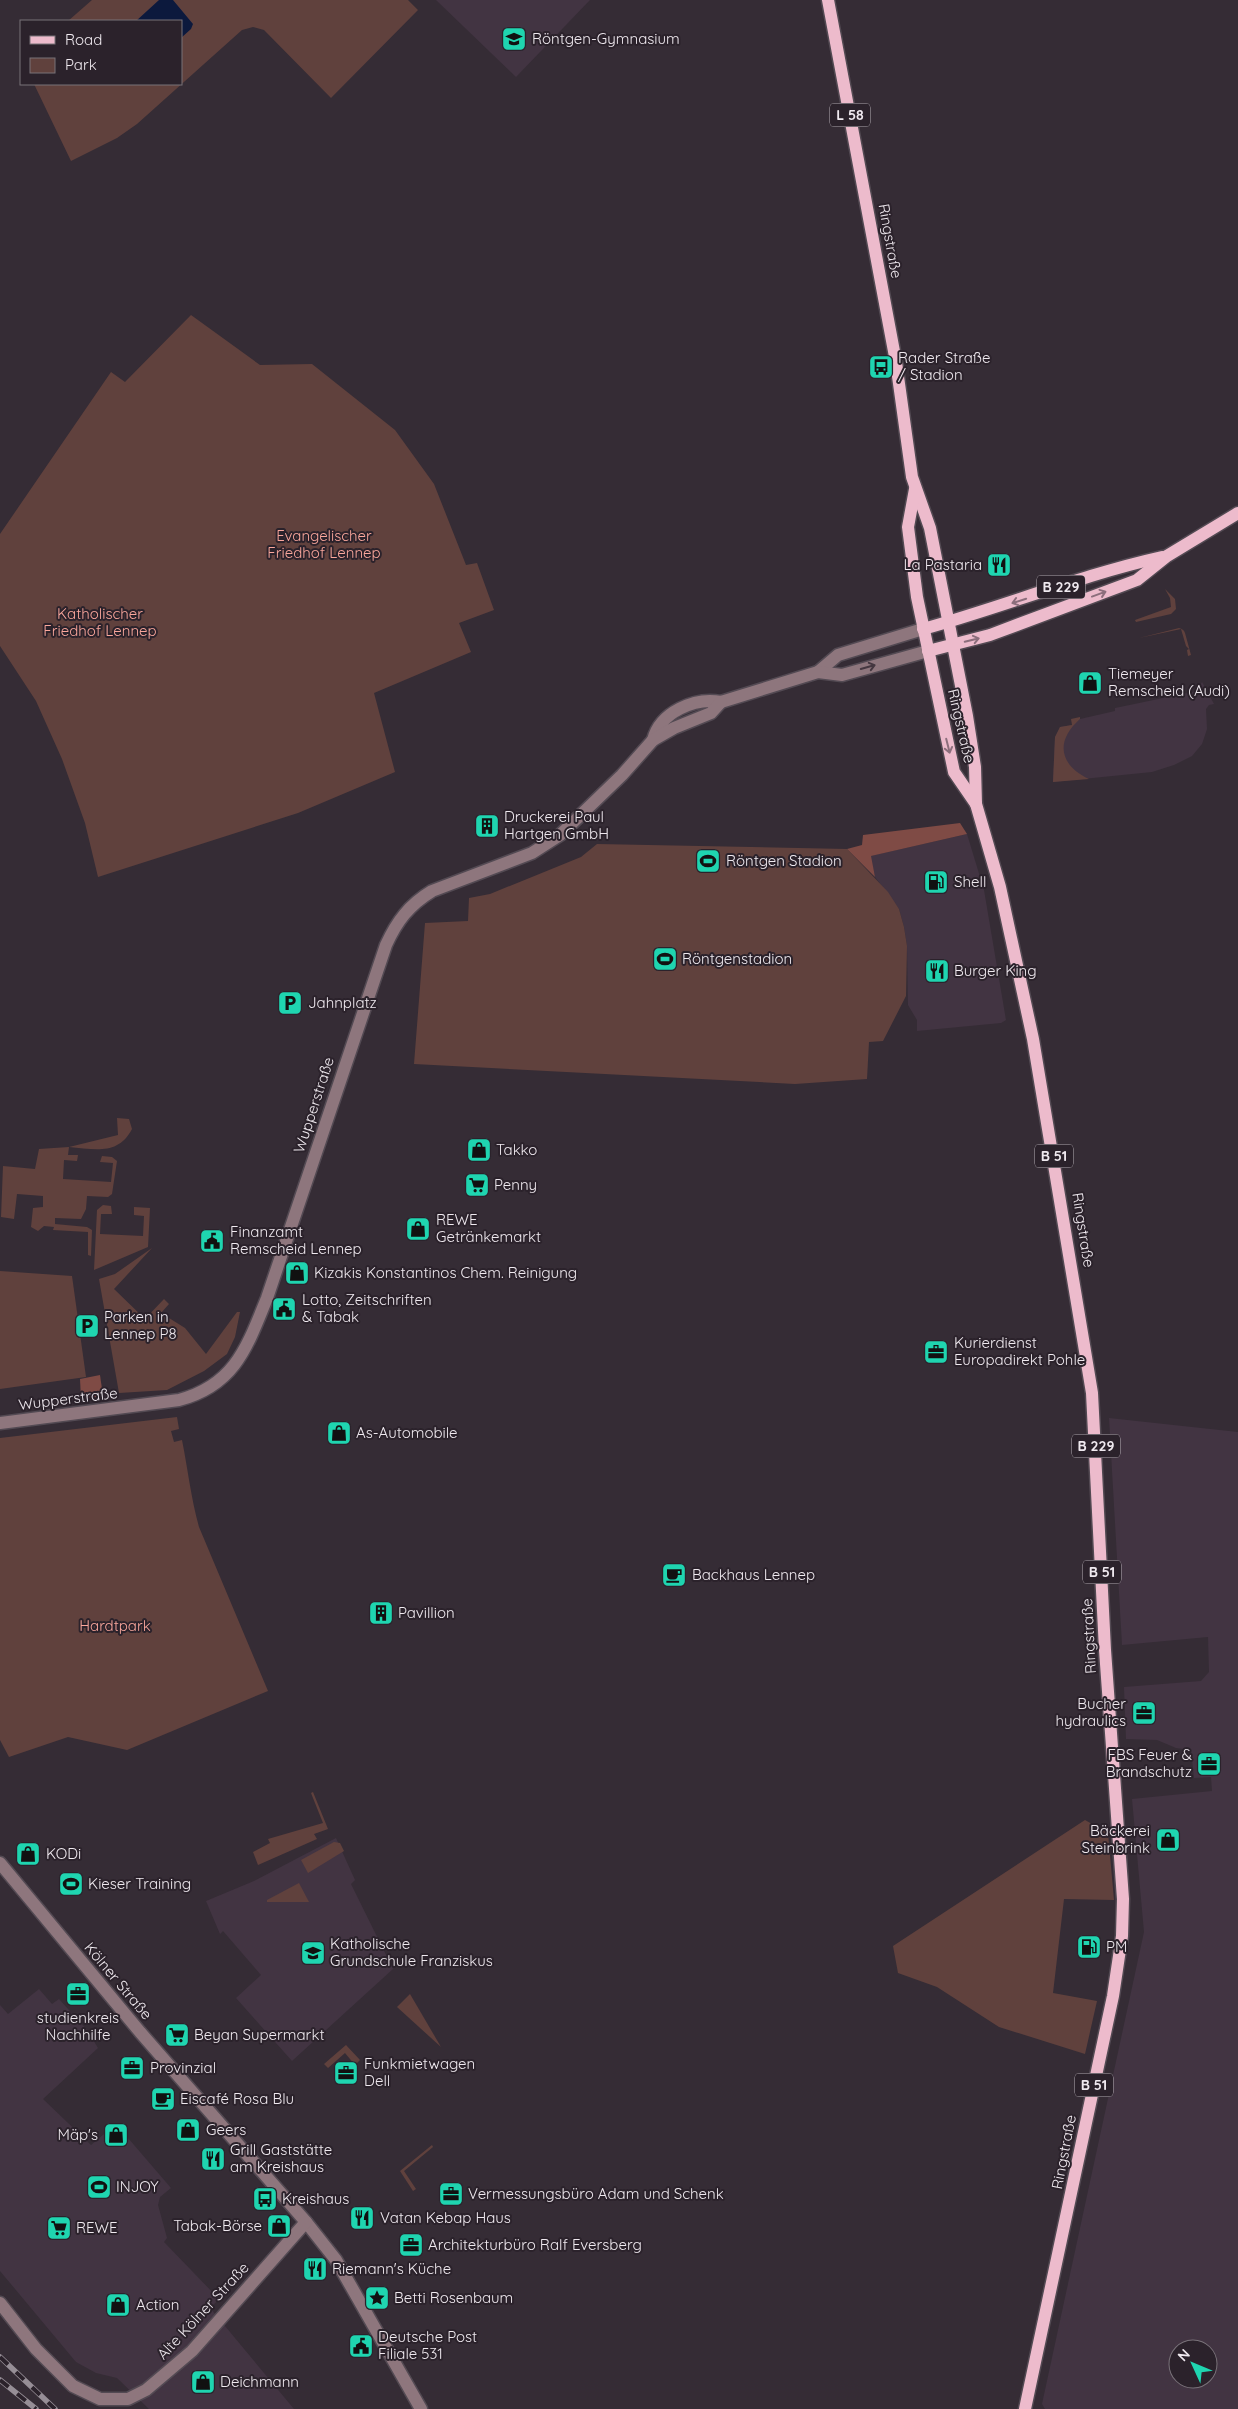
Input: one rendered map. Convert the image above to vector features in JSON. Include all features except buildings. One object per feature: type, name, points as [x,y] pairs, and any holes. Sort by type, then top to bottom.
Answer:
[{"type":"main road","name":"Ringstraße","points":[[828,0],[896,363],[915,489],[930,528],[954,644],[975,767],[976,804],[1000,886],[1033,1039],[1092,1393],[1105,1650],[1122,1871],[1122,1936],[1113,1996],[1025,2409]]},
{"type":"main road","name":"Ringstraße","points":[[915,489],[908,527],[910,556],[923,629]]},
{"type":"main road","name":"B 229","points":[[928,651],[990,635],[1137,580],[1168,556],[1238,513]]},
{"type":"main road","name":"B 229","points":[[923,629],[1132,564],[1168,556]]},
{"type":"main road","name":"B 51","points":[[923,629],[928,651]]},
{"type":"main road","name":"Ringstraße","points":[[928,651],[954,772],[976,804]]},
{"type":"street","name":"B 229","points":[[812,674],[838,655],[923,629]]},
{"type":"street","name":"B 229","points":[[812,674],[842,674],[928,651]]},
{"type":"street","name":"Wupperstraße","points":[[0,1423],[179,1400],[195,1396],[231,1371],[244,1353],[267,1298],[386,945],[400,918],[417,900],[432,891],[532,853],[560,835],[622,775],[653,740],[655,730],[674,712],[707,700],[722,702],[812,674]]},
{"type":"street","name":"Kölner Straße","points":[[0,1863],[140,2032],[306,2222],[336,2260],[358,2295],[421,2409]]},
{"type":"street","name":"Alte Kölner Straße","points":[[0,2304],[32,2343],[73,2386],[96,2398],[109,2400],[128,2399],[141,2394],[182,2360],[306,2222]]},
{"type":"shaded area","name":"Röntgen-Gymnasium","points":[[436,0],[590,0],[516,77]]},
{"type":"shaded area","points":[[1202,682],[1214,704],[1209,705],[1206,709],[1207,729],[1202,744],[1192,756],[1174,765],[1152,772],[1053,782],[1055,737],[1060,727],[1072,725],[1080,719],[1115,711],[1115,708],[1197,691]]},
{"type":"shaded area","points":[[960,823],[967,834],[871,856],[875,877],[847,849],[862,845],[863,835]]},
{"type":"shaded area","points":[[967,834],[984,890],[1006,1020],[1001,1023],[917,1031],[917,1020],[908,1005],[907,946],[904,927],[899,909],[875,877],[870,856]]},
{"type":"shaded area","points":[[100,1375],[103,1396],[81,1399],[80,1379]]},
{"type":"shaded area","points":[[1109,1418],[1238,1432],[1238,2409],[1045,2409],[1042,2404],[1144,1932],[1132,1799],[1212,1791],[1211,1777],[1194,1778],[1191,1750],[1176,1748],[1157,1740],[1126,1739],[1124,1687],[1201,1681],[1209,1672],[1208,1637],[1122,1645]]},
{"type":"shaded area","name":"Katholische Grundschule Franziskus","points":[[336,1838],[355,1880],[351,1884],[393,1969],[292,2061],[236,1998],[261,1975],[223,1931],[220,1934],[206,1901],[254,1881]]},
{"type":"shaded area","points":[[39,1989],[52,2004],[59,1999],[87,2030],[98,2048],[43,2099],[91,2145],[116,2124],[171,2188],[160,2197],[158,2205],[167,2238],[164,2242],[219,2299],[210,2308],[294,2409],[149,2409],[117,2378],[96,2373],[76,2362],[0,2271],[0,2005],[8,2014]]},
{"type":"green space","points":[[92,0],[408,0],[418,10],[331,98],[264,30],[253,27],[242,30],[182,84],[182,20],[69,20]]},
{"type":"green space","points":[[34,85],[181,85],[137,124],[117,138],[71,161]]},
{"type":"green space","name":"Evangelischer Friedhof Lennep","points":[[191,315],[260,365],[312,364],[395,430],[434,484],[466,565],[477,563],[494,610],[459,623],[471,652],[374,693],[395,772],[298,813],[98,877],[85,823],[62,759],[36,701],[0,646],[0,534],[111,372],[125,382]]},
{"type":"green space","points":[[1165,589],[1175,599],[1176,609],[1171,614],[1136,622],[1135,620],[1171,607],[1170,598]]},
{"type":"green space","points":[[1179,628],[1181,629],[1139,638]]},
{"type":"green space","points":[[1181,629],[1185,632],[1191,655],[1188,656],[1187,650],[1189,649],[1186,646]]},
{"type":"green space","points":[[1080,717],[1067,736],[1064,752],[1066,760],[1071,767],[1089,779],[1053,782],[1055,737],[1060,727],[1072,725],[1071,719]]},
{"type":"green space","name":"Röntgenstadion","points":[[597,844],[847,849],[888,892],[899,909],[907,946],[906,996],[883,1041],[869,1042],[867,1079],[795,1084],[414,1064],[425,923],[468,921],[469,898],[490,894],[581,857]]},
{"type":"green space","points":[[117,1118],[129,1119],[132,1129],[126,1138],[113,1147],[96,1149],[69,1147],[118,1135]]},
{"type":"green space","points":[[69,1147],[68,1155],[78,1155],[77,1161],[64,1160],[63,1179],[111,1182],[113,1163],[100,1162],[102,1156],[112,1157],[117,1161],[112,1194],[108,1197],[87,1196],[86,1209],[81,1219],[55,1218],[55,1224],[87,1227],[92,1230],[91,1256],[88,1255],[88,1232],[53,1230],[54,1227],[44,1226],[38,1231],[31,1227],[33,1208],[43,1207],[43,1196],[17,1194],[14,1219],[1,1217],[3,1166],[35,1169],[39,1149]]},
{"type":"green space","points":[[103,1205],[111,1206],[112,1214],[101,1214],[100,1234],[143,1236],[144,1216],[134,1215],[134,1207],[150,1208],[148,1247],[94,1270],[97,1210]]},
{"type":"green space","points":[[152,1248],[114,1289],[145,1319],[164,1299],[169,1304],[161,1313],[185,1328],[206,1354],[237,1312],[240,1312],[235,1337],[227,1354],[204,1371],[167,1390],[119,1393],[99,1279],[115,1274]]},
{"type":"green space","points":[[0,1271],[72,1276],[86,1377],[0,1389]]},
{"type":"green space","name":"Hardtpark","points":[[177,1417],[179,1429],[171,1431],[174,1442],[182,1440],[199,1527],[268,1691],[127,1750],[68,1737],[9,1757],[0,1740],[0,1438]]},
{"type":"green space","points":[[313,1792],[328,1829],[314,1834],[317,1839],[258,1865],[253,1852],[270,1843],[268,1839],[323,1823],[311,1793]]},
{"type":"green space","points":[[1085,1820],[1108,1833],[1114,1900],[1064,1899],[1053,1993],[1097,2001],[1085,2054],[999,2027],[937,1987],[898,1973],[893,1946]]},
{"type":"green space","points":[[334,1842],[340,1843],[344,1851],[308,1873],[301,1860]]},
{"type":"green space","points":[[299,1883],[309,1902],[267,1902],[267,1900]]},
{"type":"green space","points":[[410,1994],[441,2047],[397,2007]]},
{"type":"green space","points":[[346,2045],[360,2060],[355,2065],[345,2053],[328,2068],[324,2064]]},
{"type":"green space","points":[[432,2145],[433,2147],[404,2171],[416,2189],[413,2191],[400,2171]]},
{"type":"water","points":[[159,0],[173,0],[193,24],[191,29],[182,37],[182,20],[137,20]]},
{"type":"railway","points":[[0,2357],[55,2409]]},
{"type":"railway","points":[[0,2380],[36,2409]]},
{"type":"place","name":"Röntgen-Gymnasium","points":[[514,39]]},
{"type":"place","name":"Rader Straße / Stadion","points":[[881,367]]},
{"type":"place","name":"La Pastaria","points":[[999,565]]},
{"type":"place","name":"Tiemeyer Remscheid (Audi)","points":[[1090,683]]},
{"type":"place","name":"Druckerei Paul Hartgen GmbH","points":[[487,826]]},
{"type":"place","name":"Röntgen Stadion","points":[[708,861]]},
{"type":"place","name":"Shell","points":[[936,882]]},
{"type":"place","name":"Röntgenstadion","points":[[665,959]]},
{"type":"place","name":"Burger King","points":[[937,971]]},
{"type":"place","name":"Jahnplatz","points":[[290,1003]]},
{"type":"place","name":"Takko","points":[[479,1150]]},
{"type":"place","name":"Penny","points":[[477,1185]]},
{"type":"place","name":"REWE Getränkemarkt","points":[[418,1229]]},
{"type":"place","name":"Finanzamt Remscheid Lennep","points":[[212,1241]]},
{"type":"place","name":"Kizakis Konstantinos Chem. Reinigung","points":[[297,1273]]},
{"type":"place","name":"Lotto, Zeitschriften & Tabak","points":[[284,1309]]},
{"type":"place","name":"Parken in Lennep P8","points":[[87,1326]]},
{"type":"place","name":"Kurierdienst Europadirekt Pohle","points":[[936,1352]]},
{"type":"place","name":"As-Automobile","points":[[339,1433]]},
{"type":"place","name":"Backhaus Lennep","points":[[674,1575]]},
{"type":"place","name":"Pavillion","points":[[381,1613]]},
{"type":"place","name":"Bucher hydraulics","points":[[1144,1713]]},
{"type":"place","name":"FBS Feuer & Brandschutz","points":[[1209,1764]]},
{"type":"place","name":"Bäckerei Steinbrink","points":[[1168,1840]]},
{"type":"place","name":"KODi","points":[[28,1854]]},
{"type":"place","name":"Kieser Training","points":[[71,1884]]},
{"type":"place","name":"PM","points":[[1089,1947]]},
{"type":"place","name":"Katholische Grundschule Franziskus","points":[[313,1953]]},
{"type":"place","name":"studienkreis Nachhilfe","points":[[78,1994]]},
{"type":"place","name":"Beyan Supermarkt","points":[[177,2035]]},
{"type":"place","name":"Provinzial","points":[[132,2068]]},
{"type":"place","name":"Funkmietwagen Dell","points":[[346,2073]]},
{"type":"place","name":"Eiscafé Rosa Blu","points":[[163,2099]]},
{"type":"place","name":"Geers","points":[[188,2130]]},
{"type":"place","name":"Mäp's","points":[[116,2135]]},
{"type":"place","name":"Grill Gaststätte am Kreishaus","points":[[213,2159]]},
{"type":"place","name":"INJOY","points":[[99,2187]]},
{"type":"place","name":"Vermessungsbüro Adam und Schenk","points":[[451,2194]]},
{"type":"place","name":"Kreishaus","points":[[265,2199]]},
{"type":"place","name":"Vatan Kebap Haus","points":[[362,2218]]},
{"type":"place","name":"Tabak-Börse","points":[[279,2226]]},
{"type":"place","name":"REWE","points":[[59,2228]]},
{"type":"place","name":"Architekturbüro Ralf Eversberg","points":[[411,2245]]},
{"type":"place","name":"Riemann's Küche","points":[[315,2269]]},
{"type":"place","name":"Betti Rosenbaum","points":[[377,2298]]},
{"type":"place","name":"Action","points":[[118,2305]]},
{"type":"place","name":"Deutsche Post Filiale 531","points":[[361,2346]]},
{"type":"place","name":"Deichmann","points":[[203,2382]]},
{"type":"park label","name":"Katholischer Friedhof Lennep","points":[[100,622]]}]
